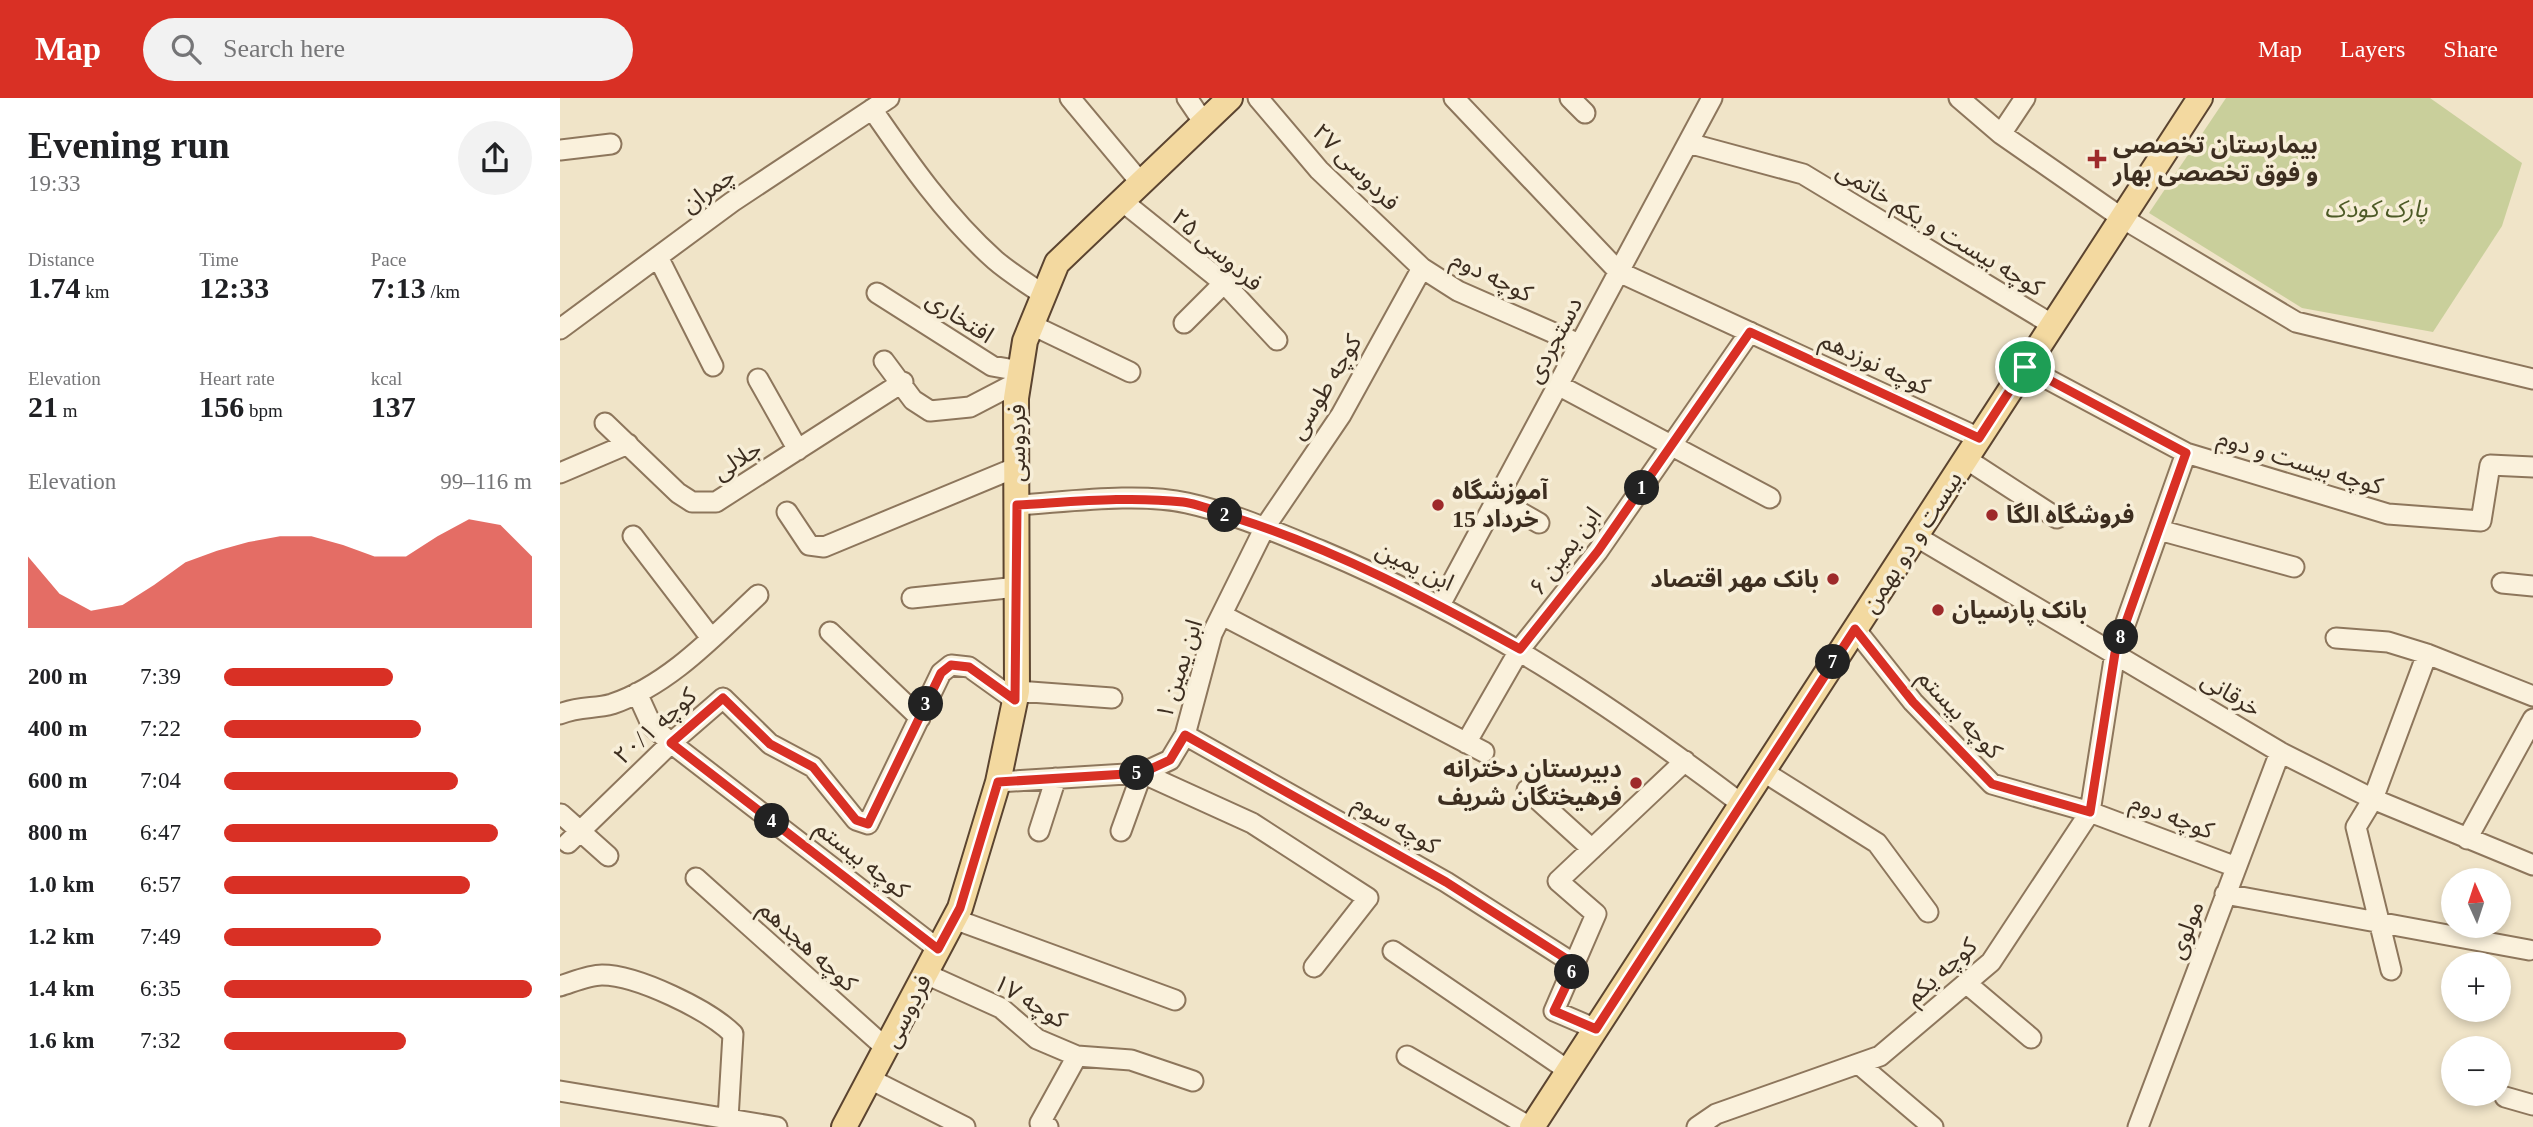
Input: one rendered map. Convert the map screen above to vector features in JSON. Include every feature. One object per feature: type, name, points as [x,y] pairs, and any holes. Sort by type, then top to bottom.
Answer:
[{"type":"main road","name":"فردوسی","points":[[844,1127],[954,919],[998,782],[1016,695],[1019,377],[1032,325],[1057,262],[1230,98]]},
{"type":"main road","name":"بیست و دو بهمن","points":[[1531,1127],[1744,806],[1855,629],[2200,98]]},
{"type":"street","name":"چمران","points":[[560,329],[732,202],[889,98]]},
{"type":"street","points":[[1070,98],[1140,183]]},
{"type":"street","points":[[1187,98],[1204,123]]},
{"type":"street","name":"فردوسی ۲۷","points":[[1258,98],[1319,170],[1422,268]]},
{"type":"street","points":[[1454,98],[1619,272]]},
{"type":"street","points":[[1570,98],[1584,113]]},
{"type":"street","name":"دستجردی","points":[[1440,605],[1712,98]]},
{"type":"street","points":[[1959,98],[2001,134],[2122,218],[2296,322],[2533,379]]},
{"type":"street","points":[[2001,134],[2025,98]]},
{"type":"street","points":[[872,109],[922,183],[997,262],[1044,295]]},
{"type":"street","name":"کوچه بیست و یکم خاتمی","points":[[1688,143],[1803,174],[2053,325]]},
{"type":"street","points":[[560,150],[611,144]]},
{"type":"street","name":"فردوسی ۲۵","points":[[1122,201],[1224,283],[1277,340]]},
{"type":"street","points":[[658,257],[713,366]]},
{"type":"street","name":"کوچه دوم","points":[[1422,268],[1458,291],[1579,344]]},
{"type":"street","name":"کوچه طوسی","points":[[1265,527],[1340,415],[1422,268]]},
{"type":"street","name":"کوچه نوزدهم","points":[[1619,272],[1750,332],[1973,448]]},
{"type":"street","points":[[1184,323],[1224,283]]},
{"type":"street","name":"افتخاری","points":[[877,293],[992,366],[1019,377]]},
{"type":"street","points":[[1032,325],[1130,372]]},
{"type":"street","points":[[1671,447],[1750,332]]},
{"type":"street","points":[[884,361],[903,382],[913,400],[930,411],[970,407],[1019,377]]},
{"type":"street","name":"کوچه بیست و دوم","points":[[2025,367],[2186,453],[2388,514],[2481,521],[2490,464],[2533,467]]},
{"type":"street","points":[[758,379],[798,450]]},
{"type":"street","name":"جلالی","points":[[605,423],[678,493],[692,502],[716,502],[903,382]]},
{"type":"street","points":[[1558,385],[1770,498]]},
{"type":"street","points":[[560,473],[628,444]]},
{"type":"street","name":"ابن یمین ۶","points":[[1466,743],[1520,649],[1598,551],[1671,447]]},
{"type":"street","points":[[1973,448],[2057,518]]},
{"type":"street","points":[[2115,653],[2186,453]]},
{"type":"street","points":[[787,513],[809,545],[824,547],[1017,467]]},
{"type":"street","name":"ابن یمین","points":[[1017,505],[1124,499],[1185,502],[1265,527],[1440,605],[1520,649],[1685,761],[1744,806]]},
{"type":"street","points":[[1497,499],[1539,523]]},
{"type":"street","name":"ابن یمین ۱","points":[[1142,773],[1170,760],[1185,735],[1212,634],[1265,527]]},
{"type":"street","points":[[2159,530],[2294,567]]},
{"type":"street","points":[[633,536],[710,638]]},
{"type":"street","name":"خرقانی","points":[[1917,537],[2280,752],[2373,799],[2533,865]]},
{"type":"street","points":[[2502,583],[2533,586]]},
{"type":"street","points":[[912,598],[1017,587]]},
{"type":"street","points":[[560,714],[578,706],[610,705],[637,693],[666,675],[758,595]]},
{"type":"street","points":[[1223,615],[1484,752]]},
{"type":"street","name":"کوچه بیستم","points":[[1855,629],[1913,702],[1992,784],[2090,812]]},
{"type":"street","points":[[830,632],[920,718]]},
{"type":"street","points":[[2336,638],[2388,642],[2427,653],[2533,696]]},
{"type":"street","name":"کوچه یکم","points":[[1697,1127],[1722,1120],[1880,1056],[1991,962],[2090,812],[2115,653]]},
{"type":"street","points":[[2391,970],[2356,827],[2373,799],[2427,653]]},
{"type":"street","name":"کوچه ۲۰/۱","points":[[574,837],[671,743],[723,698],[770,744],[813,767],[856,820],[868,824],[941,673],[951,665],[969,667],[1016,695]]},
{"type":"street","name":"کوچه بیستم","points":[[637,693],[652,726],[671,743],[938,949]]},
{"type":"street","points":[[1016,695],[1112,698]]},
{"type":"street","points":[[2467,839],[2528,740],[2533,719]]},
{"type":"street","name":"کوچه سوم","points":[[1185,735],[1435,875],[1576,965]]},
{"type":"street","name":"مولوی","points":[[2138,1127],[2280,752]]},
{"type":"street","points":[[1596,1029],[1554,1011],[1576,965],[1595,914],[1558,881],[1685,761]]},
{"type":"street","points":[[1764,772],[1877,843],[1928,912]]},
{"type":"street","points":[[998,782],[1142,773],[1252,823],[1368,898],[1314,967]]},
{"type":"street","points":[[1121,831],[1142,773]]},
{"type":"street","points":[[1039,831],[1056,778]]},
{"type":"street","points":[[1527,790],[1592,849]]},
{"type":"street","name":"کوچه دوم","points":[[2090,812],[2236,867]]},
{"type":"street","points":[[561,814],[574,837],[608,856]]},
{"type":"street","name":"کوچه هجدهم","points":[[696,878],[887,1049]]},
{"type":"street","points":[[2225,894],[2529,950]]},
{"type":"street","points":[[954,919],[1175,1000]]},
{"type":"street","points":[[1393,951],[1569,1071]]},
{"type":"street","name":"۱۷ کوچه","points":[[926,974],[1001,1008],[1037,1039],[1077,1056],[1131,1060],[1193,1081]]},
{"type":"street","points":[[560,986],[601,975],[626,978],[720,1021],[733,1034],[728,1119]]},
{"type":"street","points":[[1966,983],[2031,1038]]},
{"type":"street","points":[[1048,1127],[1040,1123],[1077,1056]]},
{"type":"street","points":[[1407,1056],[1531,1127]]},
{"type":"street","points":[[1860,1065],[1933,1127]]},
{"type":"street","points":[[870,1079],[965,1127]]},
{"type":"street","points":[[560,1091],[778,1127]]},
{"type":"street","points":[[2511,1099],[2533,1105]]},
{"type":"green space","name":"پارک کودک","points":[[2226,98],[2430,98],[2522,163],[2502,226],[2433,332],[2302,308],[2149,213]]},
{"type":"place","name":"بیمارستان تخصصی و فوق تخصصی بهار","points":[[2097,159]]},
{"type":"place","name":"آموزشگاه 15 خرداد","points":[[1438,505]]},
{"type":"place","name":"فروشگاه الگا","points":[[1992,515]]},
{"type":"place","name":"بانک مهر اقتصاد","points":[[1833,579]]},
{"type":"place","name":"بانک پارسیان","points":[[1938,610]]},
{"type":"place","name":"دبیرستان دخترانه فرهیختگان شریف","points":[[1636,783]]},
{"type":"route","points":[[1750,332],[1979,438],[2025,367],[2186,453],[2115,653],[2090,812],[1992,784],[1913,702],[1855,629],[1744,806],[1596,1029],[1554,1011],[1576,965],[1470,896],[1331,815],[1185,735],[1170,760],[1142,773],[998,782],[960,908],[938,949],[671,743],[723,698],[770,744],[813,767],[856,820],[868,824],[941,673],[951,665],[969,667],[1015,700],[1018,622],[1017,505],[1124,499],[1185,502],[1265,527],[1356,565],[1440,605],[1520,649],[1598,551],[1750,332]]}]
